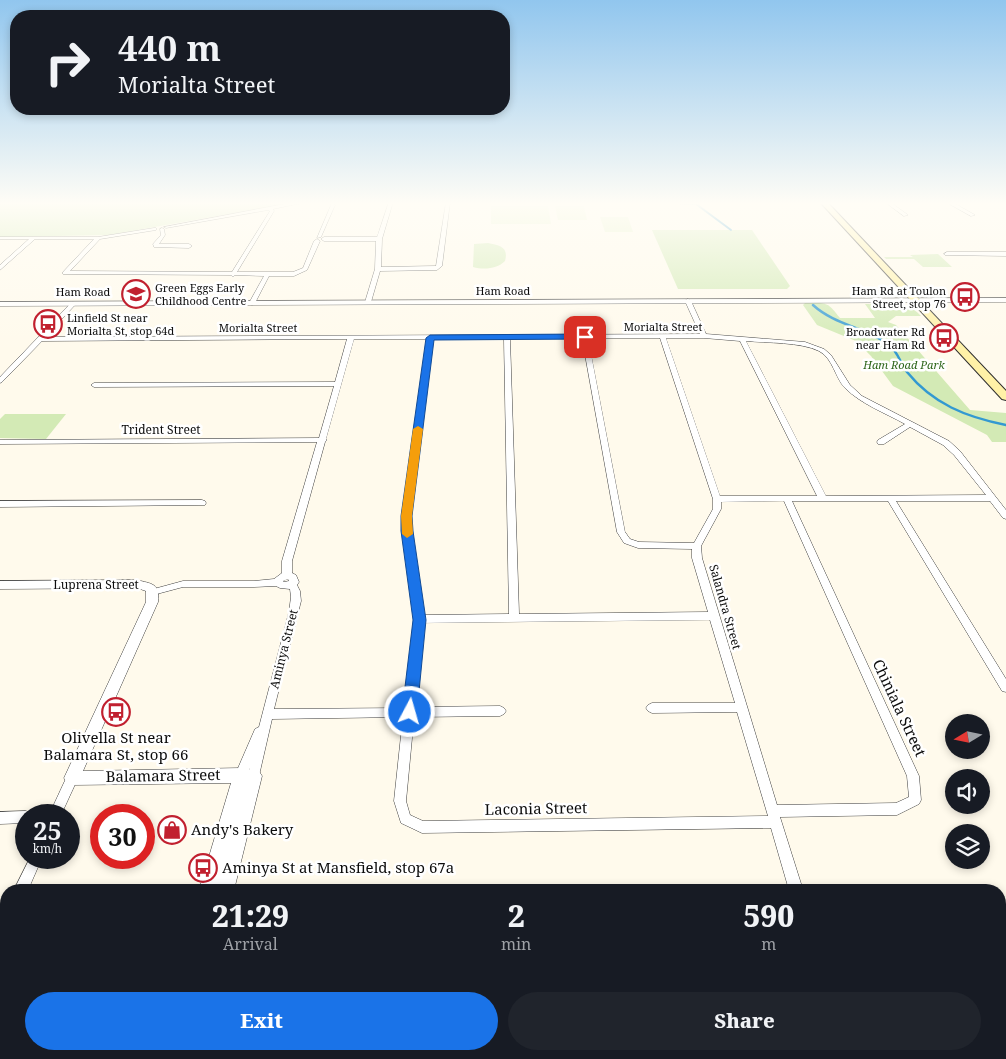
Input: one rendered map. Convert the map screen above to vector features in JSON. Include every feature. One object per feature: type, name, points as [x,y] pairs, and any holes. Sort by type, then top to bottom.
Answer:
[{"type":"main road","points":[[869,251],[1006,397]]},
{"type":"street","points":[[0,268],[19,251]]},
{"type":"street","points":[[85,251],[65,273],[267,275],[299,273],[305,268],[314,251]]},
{"type":"street","points":[[233,275],[248,251]]},
{"type":"street","points":[[368,302],[378,269],[379,251]]},
{"type":"street","points":[[378,269],[437,268],[441,251]]},
{"type":"street","points":[[947,254],[1006,254]]},
{"type":"street","points":[[252,303],[267,275]]},
{"type":"street","name":"Ham Road","points":[[0,304],[1006,300]]},
{"type":"street","points":[[688,301],[704,336]]},
{"type":"street","points":[[0,381],[73,304]]},
{"type":"street","points":[[585,337],[621,532],[627,540],[638,545],[697,546],[717,509],[717,499],[662,336]]},
{"type":"street","name":"Morialta Street","points":[[40,339],[704,336],[806,344],[822,350],[829,356],[847,386],[860,397],[946,443],[957,453],[1006,516]]},
{"type":"street","points":[[507,337],[514,618]]},
{"type":"street","name":"Aminya Street","points":[[210,884],[248,776],[267,714],[294,612],[296,589],[289,579],[287,561],[351,338]]},
{"type":"street","points":[[410,712],[419,620],[407,531],[407,516],[430,338]]},
{"type":"street","points":[[742,339],[823,499]]},
{"type":"street","points":[[94,385],[107,388],[338,384]]},
{"type":"street","points":[[881,442],[910,424]]},
{"type":"street","name":"Trident Street","points":[[0,442],[323,440]]},
{"type":"street","points":[[717,499],[992,498]]},
{"type":"street","name":"Chiniala Street","points":[[774,817],[897,809],[915,800],[913,776],[786,499]]},
{"type":"street","points":[[891,499],[1006,688]]},
{"type":"street","points":[[0,504],[202,503]]},
{"type":"street","name":"Salandra Street","points":[[697,546],[697,558],[794,884]]},
{"type":"street","name":"Luprena Street","points":[[0,585],[137,584],[146,585],[152,592],[184,584],[278,582],[282,586],[289,579]]},
{"type":"street","points":[[60,804],[152,602],[152,592]]},
{"type":"street","points":[[419,620],[715,616]]},
{"type":"street","points":[[652,708],[742,707]]},
{"type":"street","name":"Laconia Street","points":[[410,712],[400,802],[405,818],[422,827],[774,817]]},
{"type":"street","points":[[267,714],[500,712]]},
{"type":"street","name":"Aminya Street","points":[[226,884],[248,776]]},
{"type":"street","name":"Balamara Street","points":[[72,778],[248,776]]},
{"type":"street","points":[[0,818],[15,818]]},
{"type":"street","points":[[24,884],[31,869]]},
{"type":"green space","points":[[474,251],[505,251],[506,253],[505,261],[498,266],[490,268],[473,267]]},
{"type":"green space","points":[[661,251],[767,251],[790,286],[787,289],[678,289]]},
{"type":"green space","points":[[938,254],[952,267],[923,267],[914,259],[886,259],[884,257],[913,257],[910,255]]},
{"type":"green space","name":"Ham Road Park","points":[[805,303],[826,304],[840,318],[875,318],[865,304],[895,304],[916,311],[921,316],[896,316],[888,322],[896,325],[970,410],[1006,413],[1006,442],[992,442],[987,435],[893,386],[871,356],[856,341],[817,325],[803,305]]},
{"type":"green space","points":[[5,414],[66,414],[46,439],[0,438],[0,419]]},
{"type":"waterway","points":[[813,305],[840,322],[879,338],[888,344],[894,350],[907,372],[939,401],[977,418],[1006,425]]},
{"type":"slow traffic","points":[[407,534],[407,516],[418,429]]},
{"type":"place","name":"Green Eggs Early Childhood Centre","points":[[136,294]]},
{"type":"place","name":"Ham Rd at Toulon Street, stop 76","points":[[965,297]]},
{"type":"place","name":"Linfield St near Morialta St, stop 64d","points":[[48,324]]},
{"type":"place","name":"Broadwater Rd near Ham Rd","points":[[944,338]]},
{"type":"place","name":"Olivella St near Balamara St, stop 66","points":[[116,712]]},
{"type":"place","name":"Andy's Bakery","points":[[172,830]]},
{"type":"place","name":"Aminya St at Mansfield, stop 67a","points":[[203,868]]},
{"type":"route","points":[[410,712],[419,620],[407,531],[407,516],[430,338],[585,337]]}]
